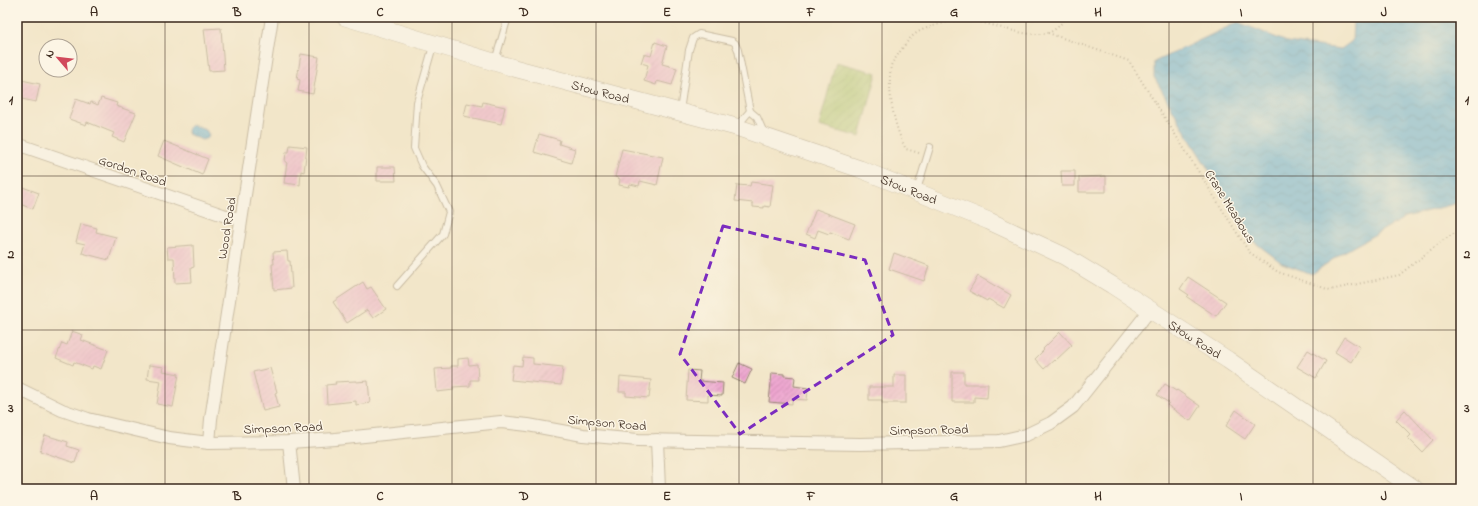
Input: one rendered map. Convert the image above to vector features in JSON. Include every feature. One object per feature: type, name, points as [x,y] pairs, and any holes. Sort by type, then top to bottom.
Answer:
[{"type":"street","name":"Wood Road","points":[[209,443],[211,419],[272,17]]},
{"type":"street","name":"Stow Road","points":[[345,17],[495,63],[736,127],[860,169],[995,224],[1064,256],[1112,285],[1228,360],[1415,489]]},
{"type":"street","name":"Gordon Road","points":[[17,144],[223,215],[241,219]]},
{"type":"street","name":"Simpson Road","points":[[17,388],[62,410],[88,419],[142,433],[209,443],[289,442],[335,439],[501,422],[610,438],[658,440],[888,444],[999,441],[1026,435],[1051,423],[1073,407],[1150,310]]},
{"type":"street","points":[[658,440],[659,489]]},
{"type":"street","points":[[289,442],[294,489]]},
{"type":"lane","points":[[495,63],[508,17]]},
{"type":"lane","points":[[680,111],[690,46],[693,38],[698,34],[732,41],[735,43],[738,50],[750,111],[757,118],[767,138]]},
{"type":"lane","points":[[397,286],[443,234],[449,212],[437,186],[422,166],[414,148],[417,102],[434,44]]},
{"type":"lane","points":[[736,127],[750,111]]},
{"type":"lane","points":[[917,192],[930,147]]},
{"type":"path","points":[[1048,33],[1061,24],[1066,17]]},
{"type":"path","name":"Crane Meadows","points":[[927,155],[906,149],[902,143],[890,93],[891,65],[904,45],[920,31],[948,22],[963,20],[978,22],[1017,32],[1035,34],[1048,33],[1129,60],[1249,252],[1278,272],[1330,290],[1399,276],[1442,240],[1461,229]]},
{"type":"highlighted area","points":[[723,226],[865,260],[893,335],[740,434],[680,354]]},
{"type":"green space","points":[[836,62],[877,73],[860,137],[819,126]]},
{"type":"water","points":[[1351,17],[1456,17],[1461,23],[1461,202],[1406,217],[1342,253],[1312,274],[1282,263],[1253,241],[1189,138],[1154,77],[1154,62],[1238,22],[1287,42],[1341,49],[1352,41],[1353,21]]},
{"type":"water","points":[[192,125],[206,130],[209,135],[208,138],[202,140],[188,134],[187,131]]},
{"type":"building","points":[[221,28],[224,70],[209,71],[204,29]]},
{"type":"building","points":[[655,42],[667,46],[662,64],[677,68],[672,85],[657,81],[656,85],[644,81],[648,65],[641,63],[644,54],[651,56]]},
{"type":"building","points":[[301,54],[319,57],[313,94],[298,91],[300,80],[297,79]]},
{"type":"building","points":[[17,79],[40,84],[36,102],[17,98]]},
{"type":"building","points":[[101,98],[117,103],[116,106],[136,113],[124,142],[112,137],[114,133],[87,122],[86,125],[69,119],[76,99],[98,105]]},
{"type":"building","points":[[483,102],[505,107],[501,124],[464,116],[467,103],[482,106]]},
{"type":"building","points":[[539,134],[560,140],[559,144],[575,149],[571,163],[534,152]]},
{"type":"building","points":[[164,141],[208,159],[202,175],[158,156]]},
{"type":"building","points":[[290,145],[307,147],[304,172],[301,171],[300,185],[284,183],[287,162],[285,162],[286,152],[289,152]]},
{"type":"building","points":[[622,149],[663,157],[657,185],[640,181],[639,186],[630,184],[629,187],[619,185],[620,179],[615,177]]},
{"type":"building","points":[[377,167],[395,167],[396,181],[377,181]]},
{"type":"building","points":[[1061,171],[1075,171],[1075,186],[1062,186]]},
{"type":"building","points":[[1106,176],[1106,192],[1079,192],[1079,177]]},
{"type":"building","points":[[751,182],[773,185],[770,207],[753,207],[753,203],[735,201],[737,185],[750,186]]},
{"type":"building","points":[[17,185],[39,193],[33,209],[17,203]]},
{"type":"building","points":[[816,209],[855,224],[849,239],[830,232],[829,234],[818,230],[815,238],[806,234]]},
{"type":"building","points":[[81,224],[97,228],[96,232],[116,237],[109,260],[82,253],[85,244],[76,242]]},
{"type":"building","points":[[193,245],[194,267],[191,268],[192,282],[175,283],[174,258],[168,258],[167,247]]},
{"type":"building","points":[[287,251],[288,261],[290,261],[292,288],[274,290],[272,264],[274,264],[273,252]]},
{"type":"building","points":[[894,253],[929,266],[924,281],[889,269]]},
{"type":"building","points":[[978,276],[1011,295],[1004,308],[969,291]]},
{"type":"building","points":[[1188,277],[1226,302],[1216,316],[1187,297],[1189,295],[1180,289]]},
{"type":"building","points":[[363,282],[367,289],[371,287],[386,309],[373,318],[367,310],[347,323],[333,302]]},
{"type":"building","points":[[72,331],[83,335],[81,340],[108,350],[101,369],[93,366],[92,369],[74,362],[73,365],[56,358],[62,343],[67,345]]},
{"type":"building","points":[[1060,332],[1072,345],[1044,369],[1035,359]]},
{"type":"building","points":[[1344,337],[1360,347],[1351,362],[1335,352]]},
{"type":"building","points":[[1308,350],[1326,361],[1316,378],[1297,367]]},
{"type":"building","points":[[523,357],[533,358],[533,364],[563,367],[561,385],[511,380],[513,365],[522,366]]},
{"type":"building","points":[[468,358],[469,365],[477,364],[478,380],[470,380],[470,386],[453,387],[454,390],[437,392],[435,369],[458,366],[458,359]]},
{"type":"building","points":[[739,363],[752,369],[745,384],[732,378]]},
{"type":"building","points":[[149,365],[164,367],[163,371],[179,374],[173,407],[157,404],[161,381],[147,379]]},
{"type":"building","points":[[270,368],[277,392],[275,393],[279,407],[263,411],[253,372]]},
{"type":"building","points":[[688,370],[700,371],[699,381],[723,383],[722,396],[708,395],[708,401],[686,400]]},
{"type":"building","points":[[952,372],[964,372],[964,384],[988,384],[987,398],[974,397],[974,402],[952,402]]},
{"type":"building","points":[[772,373],[795,377],[794,386],[808,388],[807,400],[792,399],[792,404],[769,402]]},
{"type":"building","points":[[894,375],[906,375],[906,403],[882,403],[882,400],[869,400],[869,387],[894,387]]},
{"type":"building","points":[[620,377],[651,380],[649,398],[626,396],[626,392],[619,392]]},
{"type":"building","points":[[368,381],[370,403],[356,405],[356,401],[327,404],[326,385],[336,384],[335,382]]},
{"type":"building","points":[[1165,384],[1176,391],[1177,390],[1200,406],[1190,421],[1167,405],[1169,403],[1157,395]]},
{"type":"building","points":[[1236,410],[1255,424],[1245,439],[1226,426]]},
{"type":"building","points":[[1405,410],[1433,440],[1422,452],[1408,438],[1411,435],[1396,420]]},
{"type":"building","points":[[45,435],[68,442],[67,446],[79,450],[75,463],[40,451]]}]
